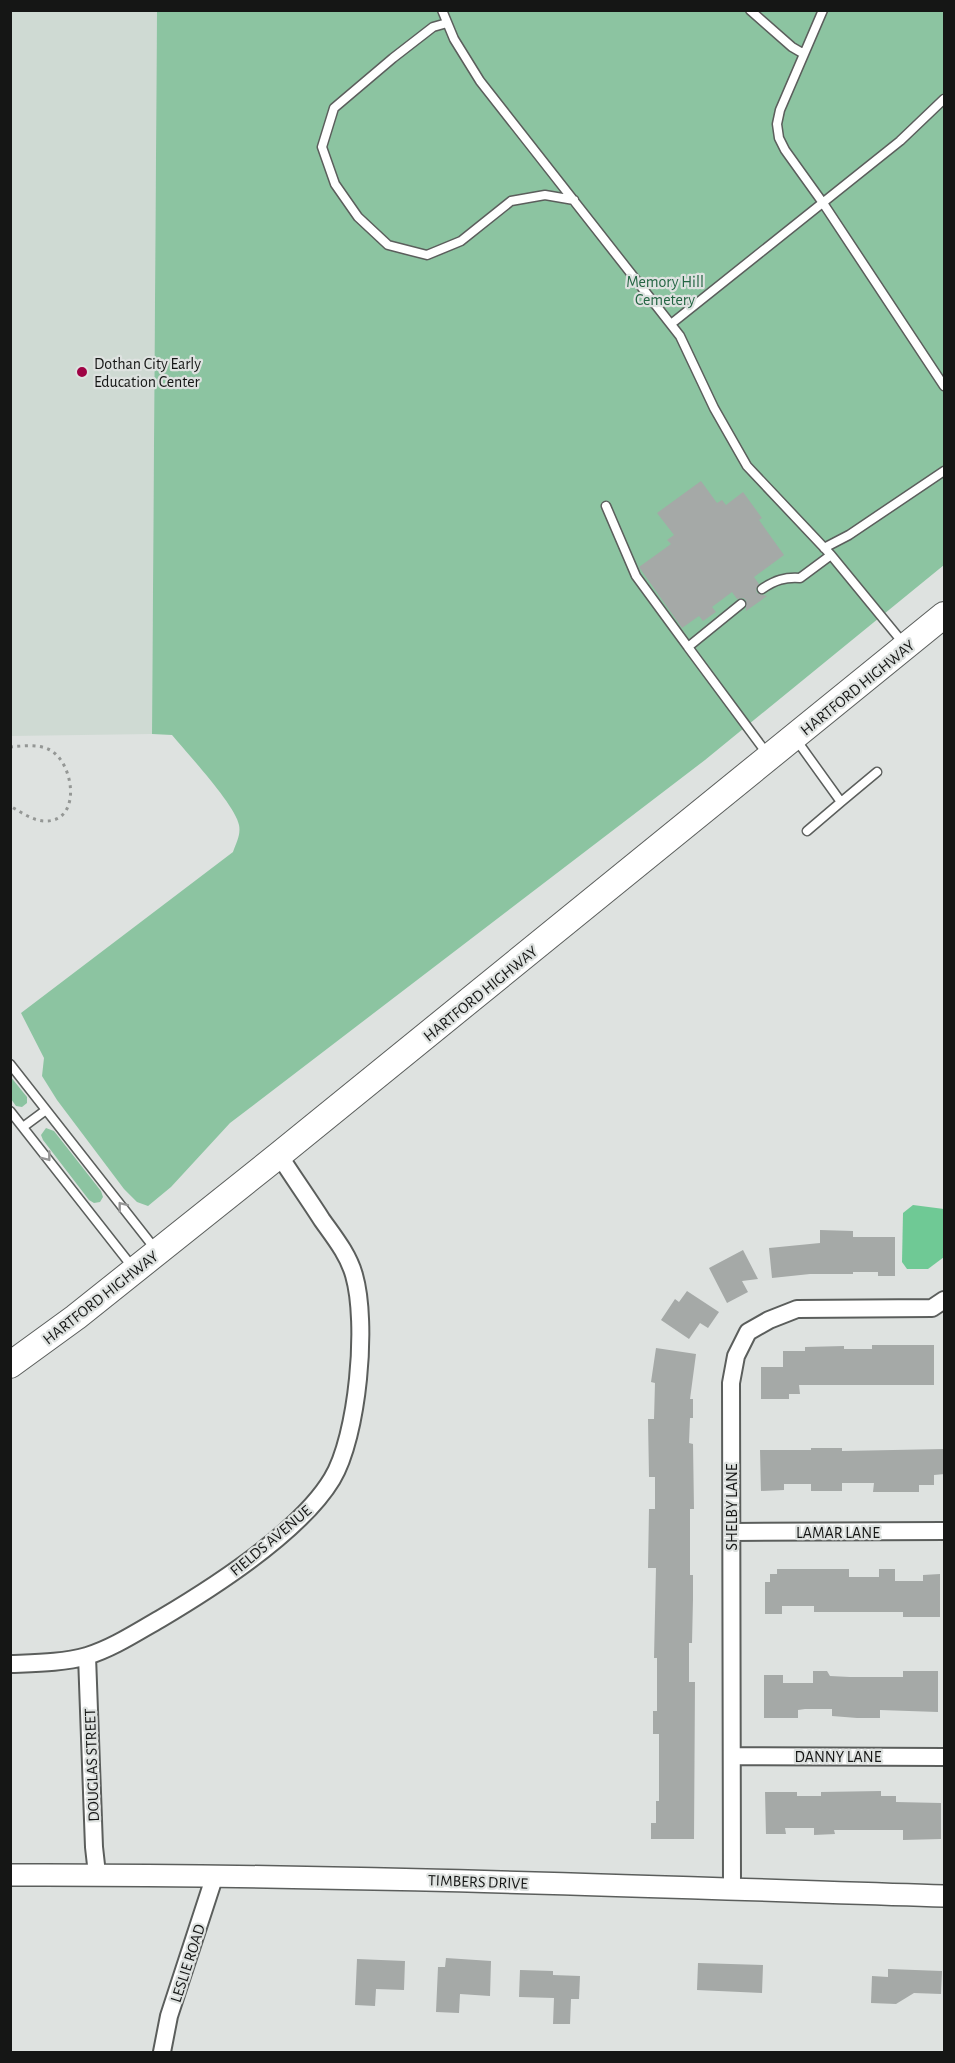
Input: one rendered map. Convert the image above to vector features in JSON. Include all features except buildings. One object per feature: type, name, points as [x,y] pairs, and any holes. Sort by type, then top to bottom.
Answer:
[{"type":"main road","name":"HARTFORD HIGHWAY","points":[[10,1365],[76,1317],[279,1155],[945,615]]},
{"type":"street","name":"FIELDS AVENUE","points":[[10,1664],[87,1656],[126,1639],[252,1558],[291,1527],[332,1480],[344,1456],[355,1405],[360,1339],[358,1296],[354,1274],[343,1251],[279,1155]]},
{"type":"street","name":"SHELBY LANE","points":[[732,1889],[731,1383],[736,1356],[748,1332],[769,1320],[797,1309],[932,1308],[945,1300]]},
{"type":"street","name":"LAMAR LANE","points":[[732,1532],[945,1531]]},
{"type":"street","name":"DOUGLAS STREET","points":[[87,1656],[97,1874]]},
{"type":"street","name":"DANNY LANE","points":[[732,1756],[945,1757]]},
{"type":"street","name":"TIMBERS DRIVE","points":[[10,1875],[215,1875],[945,1896]]},
{"type":"street","name":"LESLIE ROAD","points":[[162,2052],[169,2016],[215,1875]]},
{"type":"lane","points":[[442,10],[454,39],[480,81],[681,336],[714,408],[747,466],[831,555],[906,646]]},
{"type":"lane","points":[[750,10],[792,47],[804,54]]},
{"type":"lane","points":[[823,10],[783,103],[777,124],[779,138],[945,386]]},
{"type":"lane","points":[[447,22],[433,27],[334,108],[322,147],[335,184],[358,217],[388,245],[427,255],[461,240],[511,201],[545,195],[574,200]]},
{"type":"lane","points":[[671,324],[900,141],[945,99]]},
{"type":"lane","points":[[824,548],[849,535],[945,471]]},
{"type":"lane","points":[[606,506],[636,576],[770,758]]},
{"type":"lane","points":[[762,589],[774,581],[800,578],[831,555]]},
{"type":"lane","points":[[688,648],[741,604]]},
{"type":"lane","points":[[794,738],[841,802]]},
{"type":"lane","points":[[807,831],[877,772]]},
{"type":"lane","points":[[10,1064],[158,1252]]},
{"type":"lane","points":[[23,1127],[46,1110]]},
{"type":"lane","points":[[10,1111],[135,1270]]},
{"type":"path","points":[[10,747],[48,748],[53,752],[66,770],[71,797],[69,807],[65,812],[60,817],[47,821],[33,818],[10,806]]},
{"type":"shaded area","name":"Dothan City Early Education Center","points":[[10,11],[157,11],[152,734],[11,736]]},
{"type":"shaded area","points":[[913,1205],[944,1209],[944,1257],[928,1269],[907,1269],[902,1262],[903,1213]]},
{"type":"green space","name":"Memory Hill Cemetery","points":[[157,11],[944,11],[944,565],[705,760],[230,1123],[171,1187],[148,1206],[137,1202],[124,1189],[57,1100],[42,1076],[44,1058],[21,1013],[233,852],[239,832],[236,816],[229,805],[172,735],[152,734]]},
{"type":"green space","points":[[10,1076],[27,1097],[27,1103],[22,1107],[16,1106],[11,1099]]},
{"type":"green space","points":[[46,1128],[54,1131],[101,1191],[103,1197],[100,1202],[94,1203],[89,1200],[43,1140],[41,1135]]},
{"type":"place","name":"Dothan City Early Education Center","points":[[82,372]]}]
